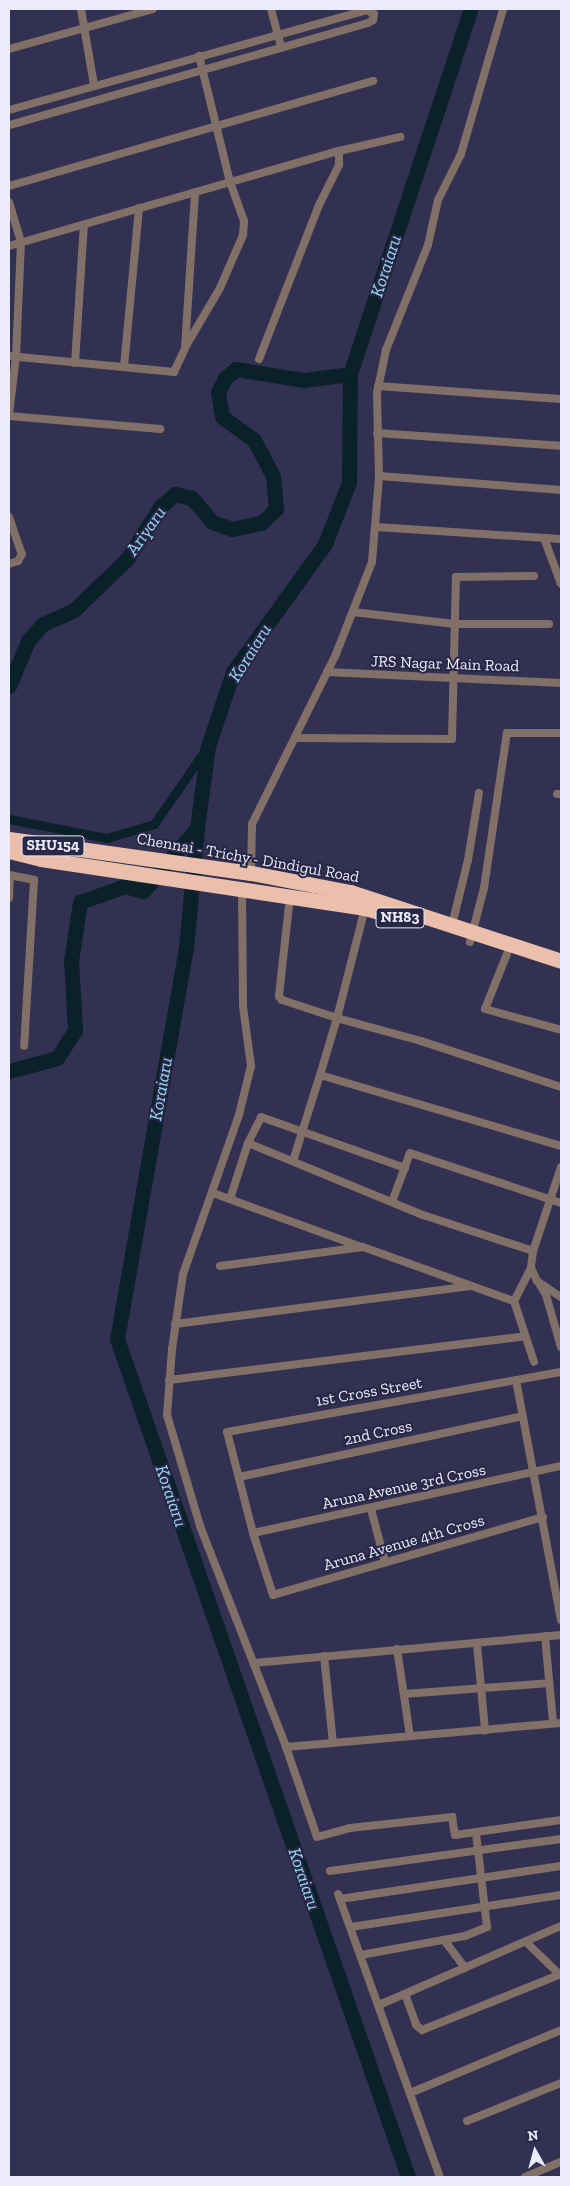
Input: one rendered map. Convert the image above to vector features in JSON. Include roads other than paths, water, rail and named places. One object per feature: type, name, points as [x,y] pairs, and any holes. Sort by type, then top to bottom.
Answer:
[{"type":"highway","name":"Chennai - Trichy - Dindigul Road","points":[[9,839],[245,873],[350,892],[452,925],[471,937],[507,954],[561,970]]},
{"type":"highway","name":"Chennai - Trichy - Dindigul Road","points":[[9,851],[96,867],[365,908],[561,960]]},
{"type":"street","points":[[81,9],[94,86]]},
{"type":"street","points":[[9,49],[153,9]]},
{"type":"street","points":[[271,9],[281,47]]},
{"type":"street","points":[[245,873],[252,824],[327,672],[372,562],[379,476],[377,433],[378,386],[386,350],[428,245],[438,200],[460,154],[476,109],[503,9]]},
{"type":"street","points":[[9,110],[367,10],[374,14],[373,20],[368,23],[9,125]]},
{"type":"street","points":[[12,357],[174,372],[185,348],[220,288],[243,235],[244,221],[230,182],[199,56]]},
{"type":"street","points":[[9,186],[372,81]]},
{"type":"street","points":[[9,246],[339,151],[400,137]]},
{"type":"street","points":[[259,359],[319,205],[339,165],[339,151]]},
{"type":"street","points":[[185,348],[195,192]]},
{"type":"street","points":[[9,202],[21,242],[9,415],[160,429]]},
{"type":"street","points":[[124,367],[139,208]]},
{"type":"street","points":[[75,362],[84,225]]},
{"type":"street","points":[[378,386],[561,398]]},
{"type":"street","points":[[377,433],[561,446]]},
{"type":"street","points":[[379,476],[561,490]]},
{"type":"street","points":[[9,516],[22,554],[18,560],[9,564]]},
{"type":"street","points":[[376,527],[561,539]]},
{"type":"street","points":[[544,538],[561,584]]},
{"type":"street","points":[[294,738],[452,739],[456,577],[534,576]]},
{"type":"street","points":[[353,612],[454,624],[549,624]]},
{"type":"street","name":"JRS Nagar Main Road","points":[[327,672],[561,683]]},
{"type":"street","points":[[471,937],[484,888],[507,733],[561,733]]},
{"type":"street","points":[[452,925],[468,860],[479,793]]},
{"type":"street","points":[[9,898],[9,875],[34,880],[24,1046]]},
{"type":"street","points":[[238,888],[243,1006],[251,1066],[239,1115],[183,1274],[169,1380],[167,1415],[174,1447],[200,1526],[286,1747],[317,1837],[350,1828],[452,1817],[454,1835],[561,1820]]},
{"type":"street","points":[[290,896],[279,996],[282,1000],[337,1018],[421,1041],[561,1087]]},
{"type":"street","points":[[293,1161],[337,1018],[365,908]]},
{"type":"street","points":[[507,954],[485,1009],[561,1030]]},
{"type":"street","points":[[320,1075],[561,1146]]},
{"type":"street","points":[[230,1199],[248,1143],[261,1117],[404,1168]]},
{"type":"street","points":[[248,1143],[392,1202],[533,1251]]},
{"type":"street","points":[[392,1202],[410,1153],[561,1204]]},
{"type":"street","points":[[534,1362],[514,1301],[531,1268],[533,1251],[561,1167]]},
{"type":"street","points":[[212,1193],[514,1301]]},
{"type":"street","points":[[220,1266],[363,1247]]},
{"type":"street","points":[[531,1268],[546,1295],[561,1347]]},
{"type":"street","points":[[537,1281],[561,1297]]},
{"type":"street","points":[[175,1324],[473,1286]]},
{"type":"street","points":[[169,1380],[525,1336]]},
{"type":"street","name":"1st Cross Street","points":[[239,1477],[227,1432],[561,1372]]},
{"type":"street","points":[[516,1380],[561,1620]]},
{"type":"street","name":"2nd Cross","points":[[239,1477],[523,1416]]},
{"type":"street","name":"Aruna Avenue 3rd Cross","points":[[253,1533],[371,1509],[561,1466]]},
{"type":"street","points":[[239,1477],[253,1533]]},
{"type":"street","points":[[371,1509],[385,1562]]},
{"type":"street","name":"Aruna Avenue 4th Cross","points":[[253,1533],[273,1595],[543,1517]]},
{"type":"street","points":[[254,1663],[397,1649],[477,1644],[561,1634]]},
{"type":"street","points":[[286,1747],[485,1731],[557,1723],[549,1683],[544,1636]]},
{"type":"street","points":[[477,1644],[485,1731]]},
{"type":"street","points":[[397,1649],[410,1736]]},
{"type":"street","points":[[324,1656],[332,1743]]},
{"type":"street","points":[[404,1694],[549,1683]]},
{"type":"street","points":[[360,1954],[444,1940],[483,1930],[488,1924],[476,1833]]},
{"type":"street","points":[[330,1871],[561,1839]]},
{"type":"street","points":[[440,2177],[339,1897],[561,1866]]},
{"type":"street","points":[[351,1927],[561,1895]]},
{"type":"street","points":[[378,2005],[561,1926]]},
{"type":"street","points":[[444,1940],[465,1968]]},
{"type":"street","points":[[405,1994],[416,2025],[422,2030],[561,1974],[526,1942]]},
{"type":"street","points":[[410,2093],[561,2030]]},
{"type":"street","points":[[467,2122],[561,2083]]},
{"type":"street","points":[[525,2177],[561,2162]]},
{"type":"waterway","name":"Koraiaru","points":[[408,2177],[117,1339],[186,949],[197,828],[208,746],[233,672],[325,544],[349,482],[350,374],[471,9]]},
{"type":"waterway","name":"Ariyaru","points":[[9,686],[28,641],[43,624],[74,610],[127,559],[160,507],[175,494],[192,498],[212,522],[232,529],[261,523],[276,509],[273,476],[254,440],[222,417],[218,392],[225,378],[236,369],[304,380],[350,374]]},
{"type":"waterway","points":[[9,819],[107,838],[154,824],[208,746]]},
{"type":"waterway","points":[[9,1071],[57,1058],[75,1030],[71,961],[80,902],[125,886],[143,891],[197,828]]}]
